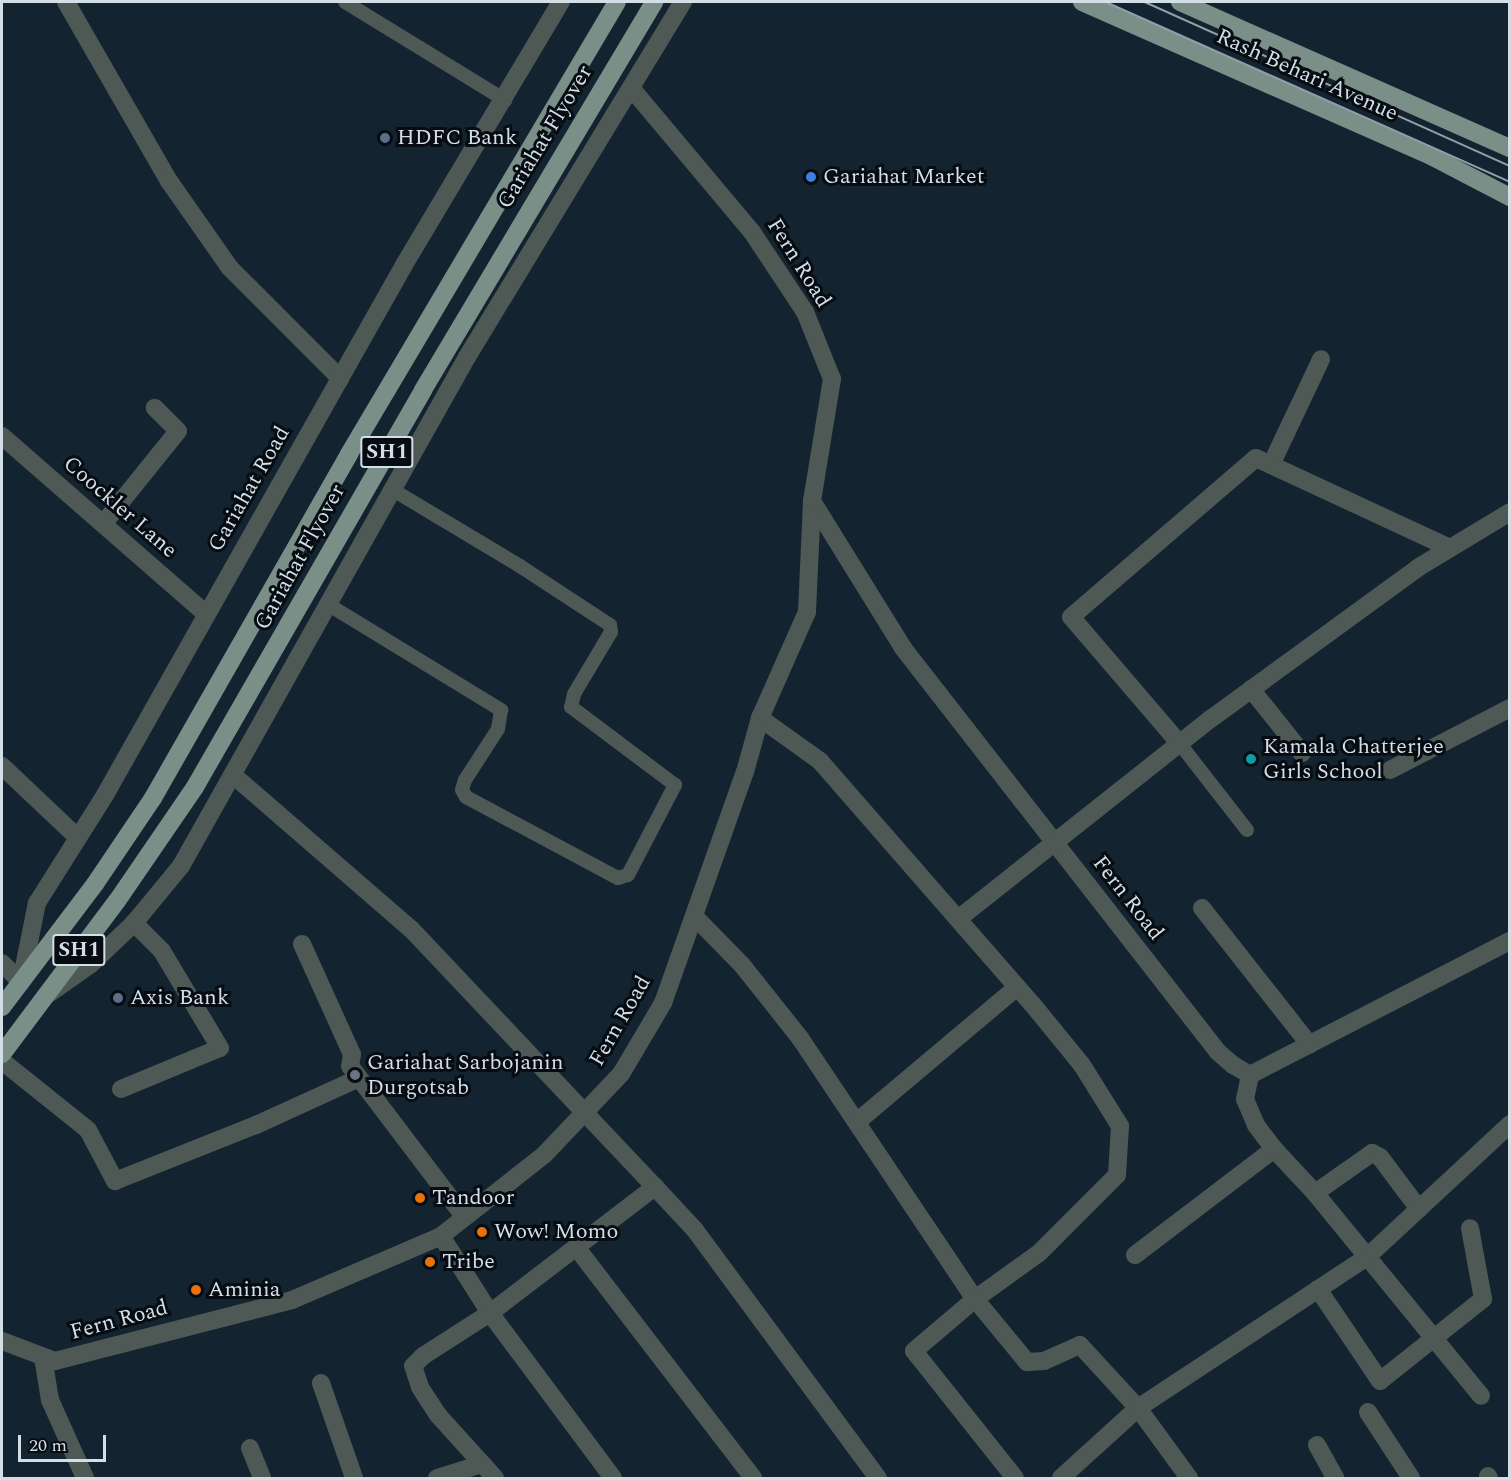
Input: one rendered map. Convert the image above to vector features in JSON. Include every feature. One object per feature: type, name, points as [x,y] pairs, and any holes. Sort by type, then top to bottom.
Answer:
[{"type":"main road","name":"Gariahat Flyover","points":[[21,982],[95,884],[153,798],[227,672],[349,453],[617,2]]},
{"type":"main road","name":"Gariahat Flyover","points":[[42,999],[117,901],[195,787],[423,390],[654,2]]},
{"type":"main road","name":"Rash Behari Avenue","points":[[1082,2],[1433,157],[1509,197]]},
{"type":"main road","name":"Rash Behari Avenue","points":[[1180,2],[1509,148]]},
{"type":"main road","name":"Gariahat Road","points":[[2,1007],[21,982]]},
{"type":"main road","name":"SH1","points":[[2,1054],[42,999]]},
{"type":"street","points":[[66,2],[168,181],[230,268],[340,378]]},
{"type":"street","name":"Gariahat Road","points":[[21,982],[37,903],[105,795],[340,378],[561,2]]},
{"type":"street","points":[[42,999],[90,964],[134,923],[181,866],[467,357],[683,2]]},
{"type":"street","name":"Fern Road","points":[[2,1341],[55,1361],[292,1300],[441,1236],[544,1155],[621,1074],[663,1003],[760,718],[807,612],[812,501],[832,379],[805,312],[752,232],[631,88]]},
{"type":"street","points":[[1271,465],[1321,359]]},
{"type":"street","points":[[103,525],[178,431],[155,408]]},
{"type":"street","name":"Coockler Lane","points":[[2,436],[206,614]]},
{"type":"street","points":[[1180,744],[1071,617],[1256,458],[1448,547]]},
{"type":"street","name":"Fern Road","points":[[812,501],[903,648],[1218,1052],[1250,1075]]},
{"type":"street","points":[[958,920],[1052,842],[1251,689],[1448,547],[1509,512]]},
{"type":"street","points":[[1251,689],[1302,753]]},
{"type":"street","points":[[1390,770],[1509,708]]},
{"type":"street","points":[[760,718],[820,761],[1082,1065],[1120,1126],[1117,1174],[1039,1253],[975,1299],[914,1351],[1015,1479]]},
{"type":"street","points":[[2,766],[77,837]]},
{"type":"street","points":[[233,775],[411,929],[695,1230],[878,1479]]},
{"type":"street","points":[[1202,908],[1310,1045]]},
{"type":"street","points":[[694,916],[742,965],[858,1121],[975,1299],[1027,1362],[1044,1361],[1080,1345],[1138,1408],[1189,1479]]},
{"type":"street","points":[[121,1089],[220,1048],[162,951],[134,923]]},
{"type":"street","points":[[1481,1396],[1433,1341],[1315,1193],[1274,1149],[1256,1125],[1245,1099],[1250,1075],[1509,941]]},
{"type":"street","points":[[302,944],[352,1054],[350,1066],[464,1216]]},
{"type":"street","points":[[2,963],[21,982]]},
{"type":"street","points":[[858,1121],[1017,987]]},
{"type":"street","points":[[2,1061],[88,1130],[115,1180],[256,1125],[359,1078]]},
{"type":"street","points":[[1061,1479],[1138,1408],[1367,1257],[1509,1124]]},
{"type":"street","points":[[1135,1255],[1274,1149]]},
{"type":"street","points":[[1315,1193],[1372,1153],[1380,1157],[1419,1209]]},
{"type":"street","points":[[495,1479],[438,1415],[420,1387],[413,1366],[423,1356],[490,1313],[655,1187]]},
{"type":"street","points":[[1318,1289],[1380,1381],[1483,1299],[1470,1228]]},
{"type":"street","points":[[441,1236],[490,1313],[613,1479]]},
{"type":"street","points":[[576,1247],[753,1479]]},
{"type":"street","points":[[43,1357],[50,1400],[85,1479]]},
{"type":"street","points":[[321,1383],[354,1479]]},
{"type":"street","points":[[1368,1412],[1411,1479]]},
{"type":"street","points":[[1317,1445],[1335,1479]]},
{"type":"street","points":[[249,1448],[262,1479]]},
{"type":"street","points":[[437,1479],[482,1464]]},
{"type":"lane","points":[[345,2],[505,100]]},
{"type":"lane","points":[[329,605],[501,710],[498,729],[465,780],[462,790],[466,797],[618,878],[628,875],[675,785],[571,707],[611,632],[610,625],[520,566],[393,490]]},
{"type":"lane","points":[[1180,744],[1248,830]]},
{"type":"tram line","points":[[1106,2],[1510,182]]},
{"type":"tram line","points":[[1145,2],[1510,166]]},
{"type":"place","name":"HDFC Bank","points":[[385,138]]},
{"type":"place","name":"Gariahat Market","points":[[811,177]]},
{"type":"place","name":"Kamala Chatterjee Girls School","points":[[1251,759]]},
{"type":"place","name":"Axis Bank","points":[[118,998]]},
{"type":"place","name":"Gariahat Sarbojanin Durgotsab","points":[[355,1075]]},
{"type":"place","name":"Tandoor","points":[[420,1198]]},
{"type":"place","name":"Wow! Momo","points":[[482,1232]]},
{"type":"place","name":"Tribe","points":[[430,1262]]},
{"type":"place","name":"Aminia","points":[[196,1290]]}]
